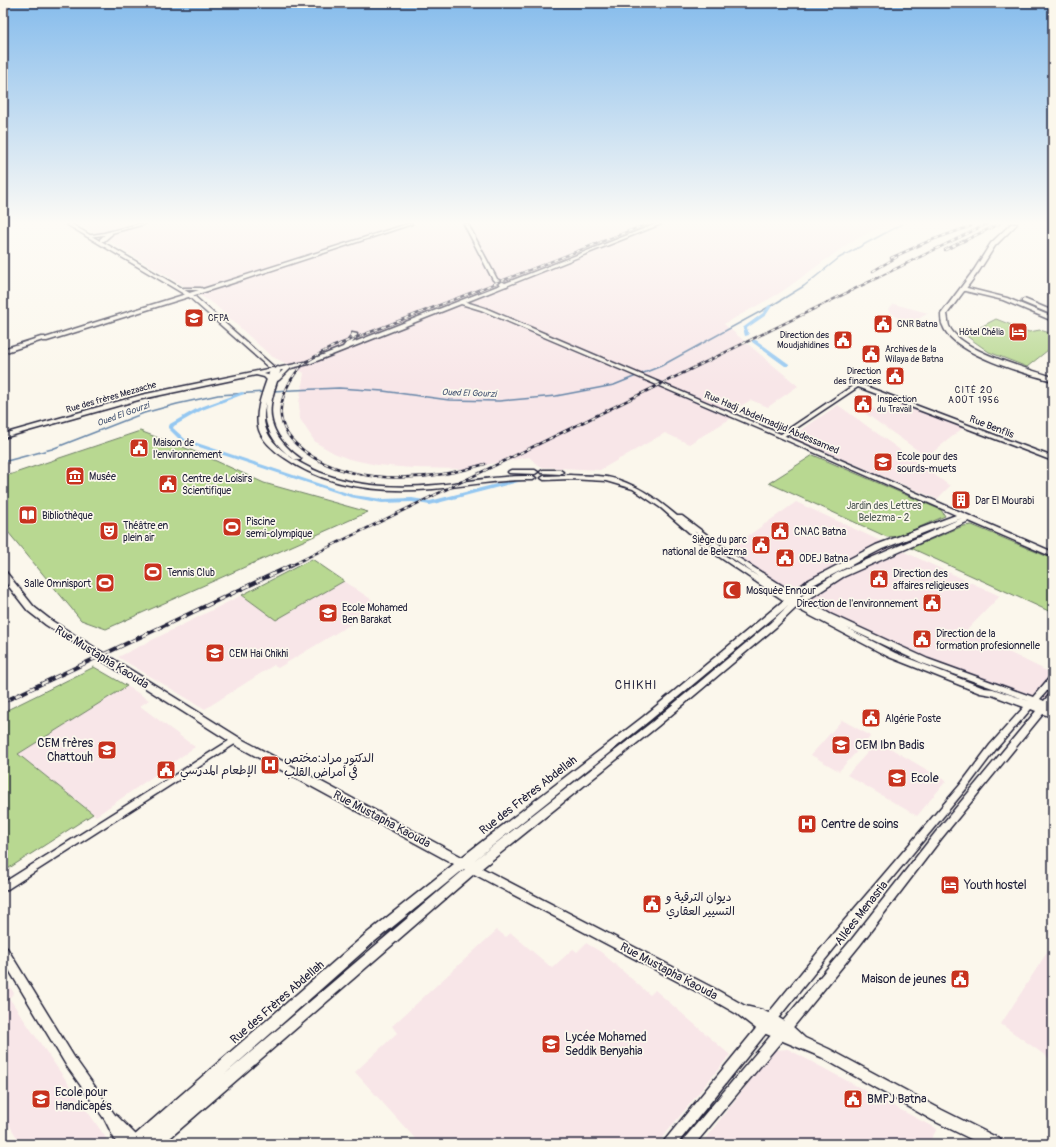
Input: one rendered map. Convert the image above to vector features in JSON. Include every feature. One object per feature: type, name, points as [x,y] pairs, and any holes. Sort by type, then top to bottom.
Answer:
[{"type":"main road","points":[[165,278],[194,295]]},
{"type":"main road","points":[[166,278],[194,295],[275,367],[289,367],[305,363],[465,302],[523,278]]},
{"type":"main road","points":[[493,290],[494,278]]},
{"type":"main road","points":[[971,278],[944,314],[944,324],[950,335],[962,344],[980,353],[1053,379]]},
{"type":"main road","points":[[964,287],[1007,295],[1053,312]]},
{"type":"main road","points":[[964,287],[1010,301],[1053,319]]},
{"type":"main road","points":[[447,308],[478,308],[482,295]]},
{"type":"main road","points":[[455,307],[465,302]]},
{"type":"main road","name":"Rue Hadj Abdelmadjid Abdessamed","points":[[465,302],[781,436],[1053,555]]},
{"type":"main road","points":[[346,347],[353,338],[354,334]]},
{"type":"main road","points":[[275,367],[305,363]]},
{"type":"main road","name":"Rue des frères Mezaache","points":[[3,436],[140,397],[254,374],[275,367]]},
{"type":"main road","points":[[254,374],[266,376],[272,382],[289,367]]},
{"type":"main road","name":"Rue des Frères Abdellah","points":[[134,1143],[370,938],[795,600],[840,575],[965,517]]},
{"type":"main road","name":"Rue Mustapha Kaouda","points":[[3,574],[31,609],[49,623],[235,740],[463,863],[801,1042],[852,1067],[937,1115],[995,1144]]},
{"type":"main road","name":"Rue des Frères Abdellah","points":[[153,1144],[474,868],[655,724],[773,625],[795,600]]},
{"type":"street","points":[[3,351],[194,295],[248,278]]},
{"type":"street","points":[[494,278],[507,284]]},
{"type":"street","points":[[194,295],[228,284]]},
{"type":"street","points":[[185,289],[213,288]]},
{"type":"street","points":[[275,367],[262,427],[272,445],[295,463],[332,478],[376,487],[435,487],[498,477],[544,475],[607,479],[635,488],[663,507],[711,549],[795,600],[892,655],[984,691],[1030,706],[1047,707],[1053,714]]},
{"type":"street","name":"Rue Benflis","points":[[781,436],[857,385],[1053,459]]},
{"type":"street","points":[[669,1144],[766,1023],[963,787],[993,747],[1053,679]]},
{"type":"street","name":"Allées Menasria","points":[[686,1144],[856,942],[938,836],[1047,707],[1053,696]]},
{"type":"street","points":[[3,888],[235,740]]},
{"type":"street","points":[[3,951],[70,1061],[109,1116],[134,1143]]},
{"type":"shaded area","points":[[170,278],[801,278],[780,293],[724,324],[798,386],[768,407],[751,400],[732,411],[738,414],[689,444],[665,433],[600,470],[540,467],[529,457],[464,469],[412,468],[377,465],[349,459],[334,453],[315,442],[300,419],[299,403],[304,373],[271,356],[214,304]]},
{"type":"shaded area","points":[[894,304],[928,313],[908,326],[888,310]]},
{"type":"shaded area","points":[[905,403],[964,427],[927,457],[862,411],[869,407],[887,414]]},
{"type":"shaded area","name":"Ecole pour des sourds-muets","points":[[838,405],[950,486],[937,499],[791,437]]},
{"type":"shaded area","points":[[796,502],[1000,596],[966,631],[1053,674],[1053,704],[999,688],[892,645],[809,604],[728,550]]},
{"type":"shaded area","name":"CEM Hai Chikhi","points":[[344,581],[381,606],[278,668],[274,665],[205,709],[118,657],[242,595],[276,620]]},
{"type":"shaded area","name":"CEM frères Chattouh","points":[[127,686],[149,700],[140,706],[195,747],[96,816],[18,754]]},
{"type":"shaded area","name":"CEM Ibn Badis","points":[[842,720],[871,736],[839,771],[811,755]]},
{"type":"shaded area","name":"Ecole","points":[[878,741],[946,781],[917,816],[847,775]]},
{"type":"shaded area","name":"Lycée Mohamed Seddik Benyahia","points":[[497,930],[506,937],[511,933],[552,968],[573,949],[577,952],[586,943],[601,952],[650,995],[655,990],[730,1055],[657,1144],[420,1144],[355,1072],[397,1033],[392,1026]]},
{"type":"shaded area","points":[[1053,943],[1053,1061],[1001,1024]]},
{"type":"shaded area","name":"Ecole pour Handicapés","points":[[3,977],[14,993],[9,998],[106,1138],[106,1144],[21,1144],[8,1123],[3,1126]]},
{"type":"shaded area","points":[[788,1049],[937,1129],[928,1144],[701,1144],[774,1050]]},
{"type":"green space","points":[[996,319],[1029,332],[1040,330],[1053,334],[1053,346],[1027,367],[989,352],[965,335]]},
{"type":"green space","points":[[140,431],[201,454],[264,483],[368,512],[106,629],[81,620],[3,526],[3,477]]},
{"type":"green space","name":"Jardin des Lettres Belezma - 2","points":[[813,455],[941,510],[945,516],[899,536],[887,537],[769,483]]},
{"type":"green space","name":"Jardin des Lettres Belezma - 2","points":[[972,525],[1053,559],[1053,613],[911,548],[963,526]]},
{"type":"green space","points":[[312,559],[344,581],[276,620],[242,595]]},
{"type":"green space","points":[[94,667],[127,686],[18,754],[93,814],[3,872],[3,712]]},
{"type":"waterway","name":"Oued El Gourzi","points":[[271,391],[339,388],[383,391],[449,400],[499,401],[556,396],[614,385],[661,366],[776,303],[804,286],[815,278]]},
{"type":"waterway","points":[[747,335],[745,328],[765,314],[770,306]]},
{"type":"waterway","points":[[754,341],[787,365]]},
{"type":"waterway","name":"Oued El Gourzi","points":[[3,462],[52,449],[144,413],[177,404],[218,395],[265,392]]},
{"type":"waterway","points":[[242,393],[200,409],[172,425],[170,428],[183,440],[352,496],[382,501],[412,500],[430,503],[520,480]]},
{"type":"railway","points":[[485,464],[438,475],[413,477],[387,477],[361,474],[337,468],[315,458],[291,439],[282,423],[281,404],[291,380],[301,367],[307,361],[332,347],[510,278]]},
{"type":"railway","points":[[290,566],[878,278]]},
{"type":"railway","points":[[3,702],[292,565]]},
{"type":"place","name":"CFPA","points":[[194,318]]},
{"type":"place","name":"CNR Batna","points":[[883,324]]},
{"type":"place","name":"Hôtel Chélia","points":[[1018,332]]},
{"type":"place","name":"Direction des Moudjahidines","points":[[843,340]]},
{"type":"place","name":"Archives de la Wilaya de Batna","points":[[871,354]]},
{"type":"place","name":"Direction des finances","points":[[895,376]]},
{"type":"place","name":"Inspection du Travail","points":[[863,404]]},
{"type":"place","name":"Maison de l'environnement","points":[[139,448]]},
{"type":"place","name":"Ecole pour des sourds-muets","points":[[883,462]]},
{"type":"place","name":"Musée","points":[[75,476]]},
{"type":"place","name":"Centre de Loisirs Scientifique","points":[[168,484]]},
{"type":"place","name":"Dar El Mourabi","points":[[961,500]]},
{"type":"place","name":"Bibliothèque","points":[[28,515]]},
{"type":"place","name":"Piscine semi-olympique","points":[[232,527]]},
{"type":"place","name":"Théâtre en plein air","points":[[109,531]]},
{"type":"place","name":"CNAC Batna","points":[[780,531]]},
{"type":"place","name":"Siège du parc national de Belezma","points":[[761,545]]},
{"type":"place","name":"ODEJ Batna","points":[[785,558]]},
{"type":"place","name":"Tennis Club","points":[[153,572]]},
{"type":"place","name":"Direction des affaires religieuses","points":[[879,579]]},
{"type":"place","name":"Salle Omnisport","points":[[105,583]]},
{"type":"place","name":"Mosquée Ennour","points":[[732,590]]},
{"type":"place","name":"Direction de l'environnement","points":[[932,603]]},
{"type":"place","name":"Ecole Mohamed Ben Barakat","points":[[328,613]]},
{"type":"place","name":"Direction de la formation profesionnelle","points":[[922,639]]},
{"type":"place","name":"CEM Hai Chikhi","points":[[215,653]]},
{"type":"place","name":"Algérie Poste","points":[[871,718]]},
{"type":"place","name":"CEM Ibn Badis","points":[[841,745]]},
{"type":"place","name":"CEM frères Chattouh","points":[[107,750]]},
{"type":"place","name":"الدكتور مراد:مختص في أمراض القلب","points":[[270,765]]},
{"type":"place","name":"الإطعام المدرسي","points":[[166,770]]},
{"type":"place","name":"Ecole","points":[[897,778]]},
{"type":"place","name":"Centre de soins","points":[[807,824]]},
{"type":"place","name":"Youth hostel","points":[[950,885]]},
{"type":"place","name":"ديوان الترقية و التسيير العقاري","points":[[652,904]]},
{"type":"place","name":"Maison de jeunes","points":[[960,979]]},
{"type":"place","name":"Lycée Mohamed Seddik Benyahia","points":[[551,1044]]},
{"type":"place","name":"Ecole pour Handicapés","points":[[41,1099]]},
{"type":"place","name":"BMPJ Batna","points":[[853,1099]]},
{"type":"district","name":"CITÉ 20 AOÛT 1956","points":[[974,396]]},
{"type":"district","name":"CHIKHI","points":[[636,685]]}]
